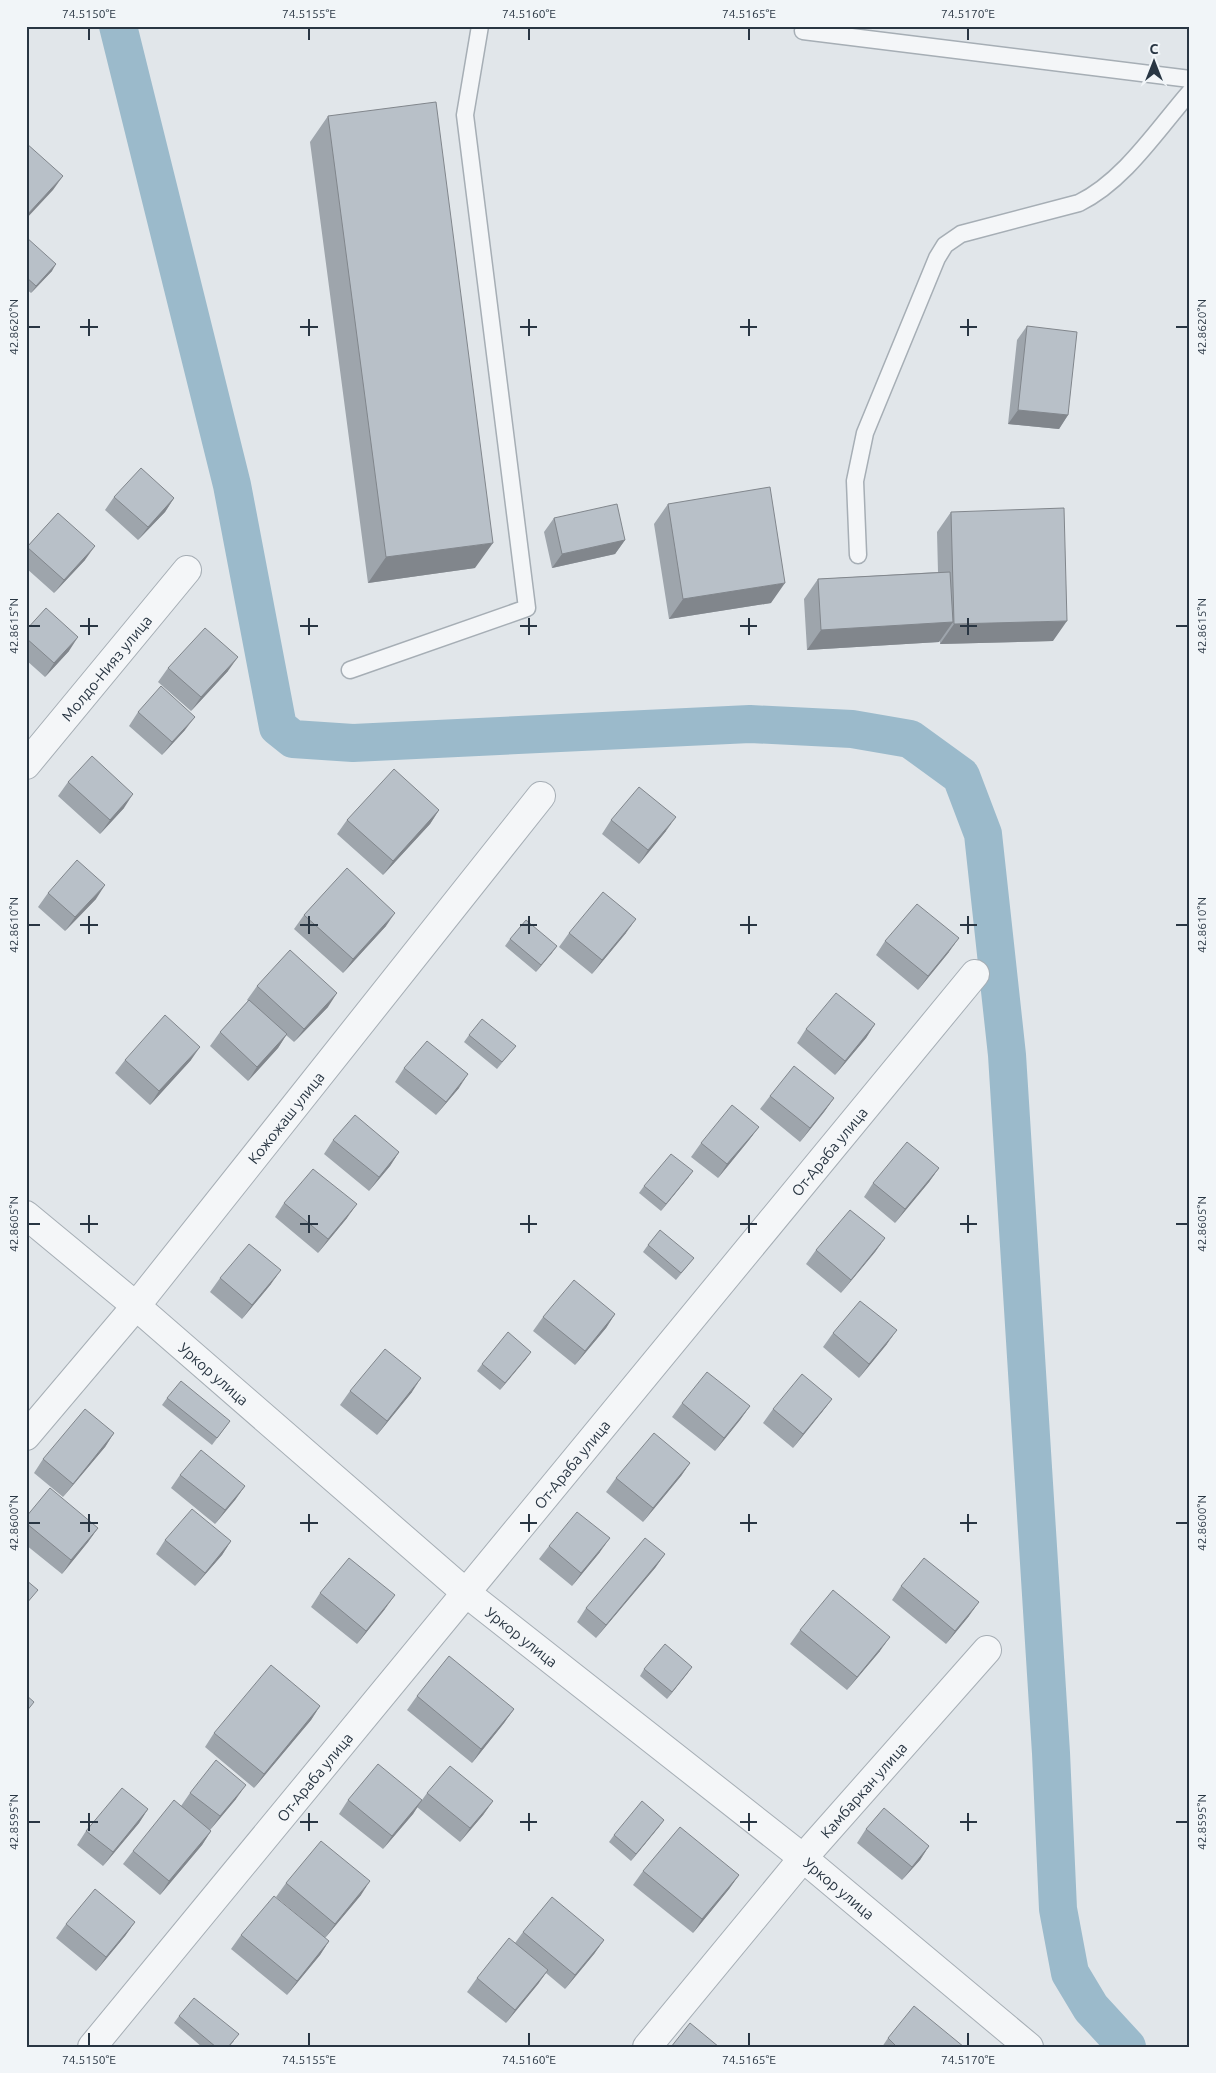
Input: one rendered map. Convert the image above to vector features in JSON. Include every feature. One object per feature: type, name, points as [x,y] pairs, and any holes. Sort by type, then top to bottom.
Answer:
[{"type":"street","name":"Молдо-Нияз улица","points":[[26,765],[188,570]]},
{"type":"street","name":"Кожожаш улица","points":[[26,1436],[136,1306],[542,796]]},
{"type":"street","name":"От-Араба улица","points":[[92,2047],[976,974]]},
{"type":"street","name":"Уркор улица","points":[[26,1215],[136,1306],[465,1592],[803,1858],[1029,2047]]},
{"type":"street","name":"Камбаркан улица","points":[[647,2047],[803,1858],[987,1650]]},
{"type":"lane","points":[[350,670],[527,608],[465,115],[480,26]]},
{"type":"lane","points":[[803,31],[1190,79]]},
{"type":"lane","points":[[858,555],[855,481],[865,433],[937,258],[945,245],[960,234],[1079,203],[1095,195],[1112,182],[1190,92]]},
{"type":"building","points":[[436,102],[493,543],[386,557],[328,116]]},
{"type":"building","points":[[26,143],[63,176],[26,216]]},
{"type":"building","points":[[26,237],[56,264],[36,286],[26,277]]},
{"type":"building","points":[[1027,326],[1077,332],[1068,415],[1018,410]]},
{"type":"building","points":[[141,468],[174,498],[148,527],[114,497]]},
{"type":"building","points":[[770,487],[785,583],[683,599],[668,504]]},
{"type":"building","points":[[617,504],[625,540],[562,554],[554,518]]},
{"type":"building","points":[[1064,508],[1067,621],[954,624],[951,512]]},
{"type":"building","points":[[58,513],[95,546],[64,580],[27,547]]},
{"type":"building","points":[[950,572],[953,622],[821,630],[818,579]]},
{"type":"building","points":[[46,608],[78,637],[54,663],[26,638],[26,630]]},
{"type":"building","points":[[205,628],[238,657],[201,697],[168,668]]},
{"type":"building","points":[[161,686],[195,717],[172,742],[138,712]]},
{"type":"building","points":[[92,756],[133,794],[110,820],[68,782]]},
{"type":"building","points":[[394,769],[439,810],[393,861],[347,820]]},
{"type":"building","points":[[639,787],[676,817],[648,850],[611,820]]},
{"type":"building","points":[[77,860],[105,885],[75,917],[48,893]]},
{"type":"building","points":[[347,868],[395,913],[353,959],[304,915]]},
{"type":"building","points":[[603,892],[636,919],[602,960],[569,933]]},
{"type":"building","points":[[917,904],[959,938],[928,976],[885,941]]},
{"type":"building","points":[[526,920],[557,946],[541,965],[510,939]]},
{"type":"building","points":[[290,950],[337,993],[304,1029],[257,986]]},
{"type":"building","points":[[836,993],[875,1024],[845,1061],[806,1029]]},
{"type":"building","points":[[249,1000],[287,1034],[257,1067],[220,1032]]},
{"type":"building","points":[[165,1015],[200,1047],[159,1091],[125,1060]]},
{"type":"building","points":[[482,1019],[516,1046],[502,1062],[469,1035]]},
{"type":"building","points":[[427,1041],[468,1074],[446,1102],[404,1068]]},
{"type":"building","points":[[794,1066],[834,1098],[810,1128],[770,1096]]},
{"type":"building","points":[[732,1105],[759,1127],[727,1164],[701,1143]]},
{"type":"building","points":[[355,1115],[399,1152],[379,1177],[333,1140]]},
{"type":"building","points":[[907,1142],[939,1168],[905,1209],[873,1183]]},
{"type":"building","points":[[671,1154],[693,1171],[666,1204],[644,1186]]},
{"type":"building","points":[[313,1169],[357,1204],[328,1239],[284,1203]]},
{"type":"building","points":[[850,1210],[885,1238],[851,1280],[816,1250]]},
{"type":"building","points":[[660,1230],[694,1258],[681,1273],[648,1245]]},
{"type":"building","points":[[249,1244],[281,1270],[252,1305],[220,1278]]},
{"type":"building","points":[[574,1280],[615,1314],[585,1351],[543,1317]]},
{"type":"building","points":[[860,1301],[897,1330],[869,1364],[833,1333]]},
{"type":"building","points":[[508,1332],[531,1352],[505,1383],[482,1364]]},
{"type":"building","points":[[385,1349],[421,1378],[387,1421],[350,1391]]},
{"type":"building","points":[[707,1372],[750,1406],[724,1438],[682,1403]]},
{"type":"building","points":[[802,1374],[832,1399],[803,1434],[773,1409]]},
{"type":"building","points":[[181,1381],[230,1421],[217,1438],[167,1398]]},
{"type":"building","points":[[85,1409],[114,1433],[73,1484],[43,1459]]},
{"type":"building","points":[[654,1433],[690,1463],[653,1508],[616,1478]]},
{"type":"building","points":[[201,1450],[245,1486],[225,1510],[180,1475]]},
{"type":"building","points":[[50,1488],[98,1528],[71,1560],[26,1523],[26,1517]]},
{"type":"building","points":[[192,1509],[231,1541],[205,1573],[165,1540]]},
{"type":"building","points":[[577,1512],[610,1538],[581,1573],[549,1546]]},
{"type":"building","points":[[645,1538],[665,1554],[606,1625],[586,1608]]},
{"type":"building","points":[[349,1558],[395,1595],[366,1631],[320,1593]]},
{"type":"building","points":[[924,1558],[979,1602],[955,1631],[901,1586]]},
{"type":"building","points":[[26,1580],[38,1590],[26,1604]]},
{"type":"building","points":[[833,1590],[890,1637],[857,1677],[800,1630]]},
{"type":"building","points":[[665,1644],[692,1667],[672,1692],[644,1669]]},
{"type":"building","points":[[449,1656],[514,1709],[481,1749],[417,1696]]},
{"type":"building","points":[[271,1665],[320,1706],[264,1774],[214,1733]]},
{"type":"building","points":[[26,1695],[34,1702],[26,1712]]},
{"type":"building","points":[[216,1760],[246,1785],[220,1816],[190,1793]]},
{"type":"building","points":[[378,1764],[422,1800],[392,1836],[348,1800]]},
{"type":"building","points":[[450,1766],[493,1801],[470,1828],[427,1793]]},
{"type":"building","points":[[122,1788],[148,1809],[113,1852],[86,1831]]},
{"type":"building","points":[[174,1800],[211,1831],[169,1881],[133,1851]]},
{"type":"building","points":[[642,1801],[664,1820],[636,1854],[614,1835]]},
{"type":"building","points":[[884,1808],[929,1846],[912,1867],[866,1829]]},
{"type":"building","points":[[680,1827],[739,1875],[702,1919],[643,1871]]},
{"type":"building","points":[[321,1841],[370,1881],[335,1924],[286,1883]]},
{"type":"building","points":[[95,1889],[135,1922],[106,1957],[66,1924]]},
{"type":"building","points":[[274,1896],[329,1941],[297,1981],[241,1935]]},
{"type":"building","points":[[552,1897],[604,1940],[575,1975],[523,1932]]},
{"type":"building","points":[[509,1938],[548,1970],[515,2010],[477,1978]]},
{"type":"building","points":[[194,1998],[239,2034],[228,2047],[216,2047],[179,2016]]},
{"type":"building","points":[[914,2006],[964,2047],[897,2047],[888,2038]]},
{"type":"building","points":[[690,2023],[719,2047],[671,2047]]},
{"type":"waterway","points":[[118,26],[232,485],[278,727],[293,739],[353,743],[750,724],[852,729],[910,739],[961,776],[983,834],[1007,1055],[1051,1753],[1058,1909],[1070,1973],[1091,2008],[1127,2047]]}]
